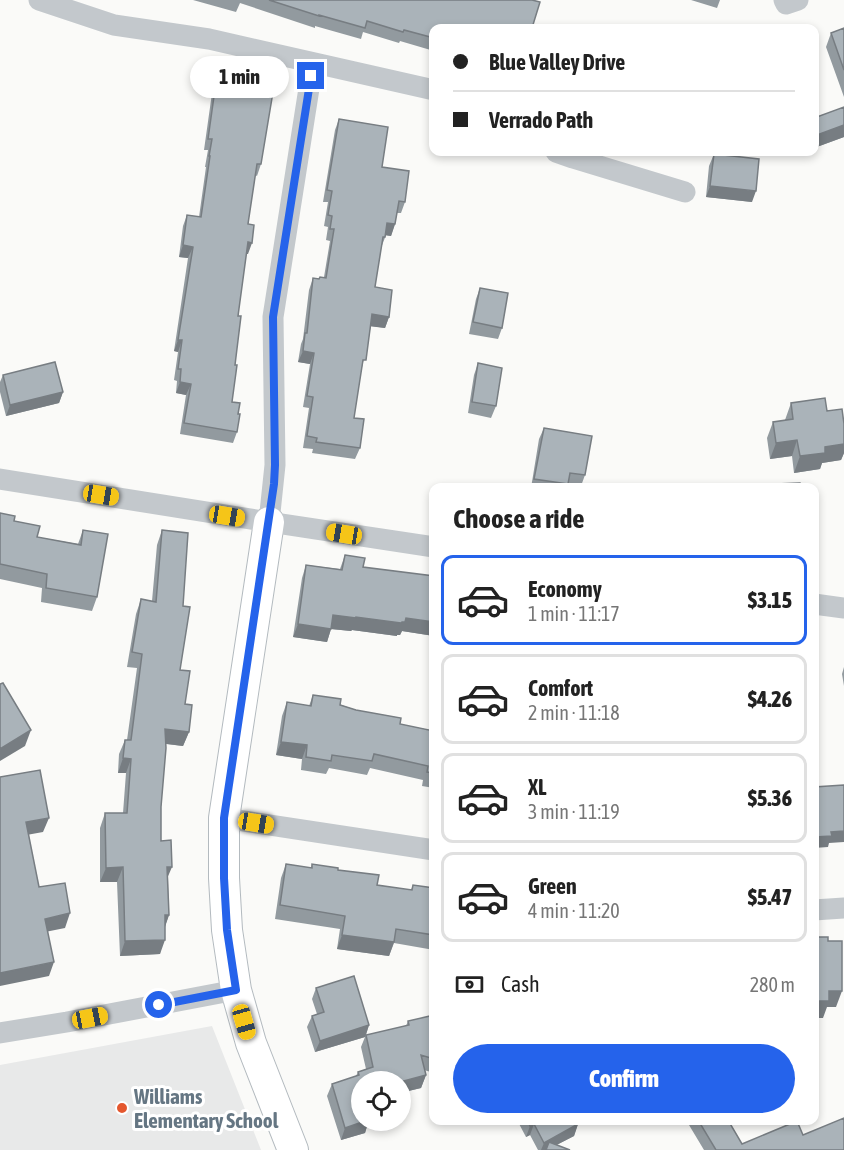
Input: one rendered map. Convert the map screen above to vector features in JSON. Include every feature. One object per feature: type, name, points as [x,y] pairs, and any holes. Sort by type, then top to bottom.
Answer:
[{"type":"street","points":[[39,0],[114,25],[209,39],[429,89]]},
{"type":"street","points":[[293,1150],[250,1043],[236,990],[227,930],[224,818],[269,522],[275,465],[273,317],[313,63]]},
{"type":"street","points":[[567,156],[685,192]]},
{"type":"street","points":[[0,479],[429,546]]},
{"type":"street","points":[[819,605],[844,608]]},
{"type":"street","points":[[224,818],[429,849]]},
{"type":"street","points":[[819,910],[844,908]]},
{"type":"street","points":[[0,1033],[236,990]]},
{"type":"shaded area","name":"Williams Elementary School","points":[[212,1026],[261,1150],[0,1150],[0,1065]]},
{"type":"building","points":[[269,0],[532,0],[540,2],[533,24],[429,24],[429,37],[404,30],[403,32],[367,21],[365,28]]},
{"type":"building","points":[[844,28],[844,70],[831,33]]},
{"type":"building","points":[[216,82],[273,92],[261,164],[257,164],[248,224],[254,225],[252,243],[248,242],[238,316],[241,316],[232,402],[240,403],[237,432],[184,423],[191,384],[180,382],[181,369],[178,369],[182,340],[178,340],[193,247],[183,245],[187,215],[201,217],[212,139],[208,139]]},
{"type":"building","points":[[844,107],[844,125],[819,134],[819,116]]},
{"type":"building","points":[[339,119],[388,127],[382,167],[409,171],[405,202],[399,201],[395,224],[387,223],[385,237],[383,237],[375,287],[392,290],[389,317],[372,314],[366,360],[363,360],[354,418],[364,419],[360,448],[316,442],[317,438],[307,436],[313,397],[307,396],[314,353],[303,351],[313,278],[326,278],[334,229],[330,229],[332,216],[328,215],[332,191],[327,190]]},
{"type":"building","points":[[714,156],[759,159],[756,191],[710,186]]},
{"type":"building","points":[[480,288],[508,293],[502,328],[473,322]]},
{"type":"building","points":[[55,362],[63,392],[10,405],[3,375]]},
{"type":"building","points":[[478,363],[502,368],[496,406],[472,402]]},
{"type":"building","points":[[825,398],[827,411],[842,409],[844,444],[825,447],[825,453],[800,456],[797,440],[776,443],[773,422],[793,419],[791,403]]},
{"type":"building","points":[[544,428],[592,436],[585,475],[570,473],[568,483],[534,479]]},
{"type":"building","points":[[0,513],[15,516],[14,521],[40,526],[37,537],[81,545],[83,530],[108,534],[97,597],[46,588],[47,574],[0,564]]},
{"type":"building","points":[[162,530],[188,533],[183,606],[190,607],[180,670],[190,671],[185,704],[192,705],[189,732],[165,729],[161,841],[171,840],[172,867],[167,867],[169,915],[165,915],[165,940],[125,941],[123,867],[106,868],[105,813],[127,813],[131,759],[123,758],[125,740],[131,740],[142,654],[132,652],[141,599],[156,602]]},
{"type":"building","points":[[345,555],[365,558],[363,567],[429,575],[429,621],[406,618],[405,622],[401,623],[333,615],[331,629],[298,624],[306,565],[342,570]]},
{"type":"building","points":[[3,683],[31,730],[0,749],[0,684]]},
{"type":"building","points":[[313,695],[341,699],[340,705],[401,718],[400,724],[429,730],[429,772],[427,772],[428,766],[374,754],[372,761],[332,755],[331,761],[306,757],[307,745],[281,742],[287,702],[311,706]]},
{"type":"building","points":[[40,770],[49,818],[26,822],[39,887],[65,883],[70,913],[45,919],[54,962],[0,973],[0,777]]},
{"type":"building","points":[[844,785],[844,831],[831,832],[832,836],[819,837],[819,787]]},
{"type":"building","points":[[286,864],[312,868],[312,864],[379,875],[377,885],[412,890],[413,885],[429,887],[429,934],[396,929],[394,942],[342,935],[345,916],[280,905]]},
{"type":"building","points":[[819,937],[828,937],[828,941],[842,941],[842,991],[829,991],[829,1001],[819,1001]]},
{"type":"building","points":[[354,976],[369,1025],[320,1041],[312,1016],[324,1012],[316,988]]},
{"type":"building","points":[[429,1016],[429,1057],[421,1055],[426,1075],[411,1079],[411,1071],[361,1071],[373,1067],[366,1035],[409,1025],[408,1021]]},
{"type":"building","points":[[351,1078],[351,1126],[345,1128],[332,1084]]},
{"type":"building","points":[[844,1118],[844,1150],[716,1150],[701,1125],[731,1125],[742,1144],[787,1125],[799,1125],[803,1135]]},
{"type":"building","points":[[535,1125],[576,1125],[544,1143]]},
{"type":"building","points":[[549,1142],[570,1150],[546,1150]]},
{"type":"place","name":"Williams Elementary School","points":[[122,1108]]},
{"type":"route","points":[[159,1005],[236,990],[227,930],[224,818],[274,484],[273,317],[311,76]]}]
